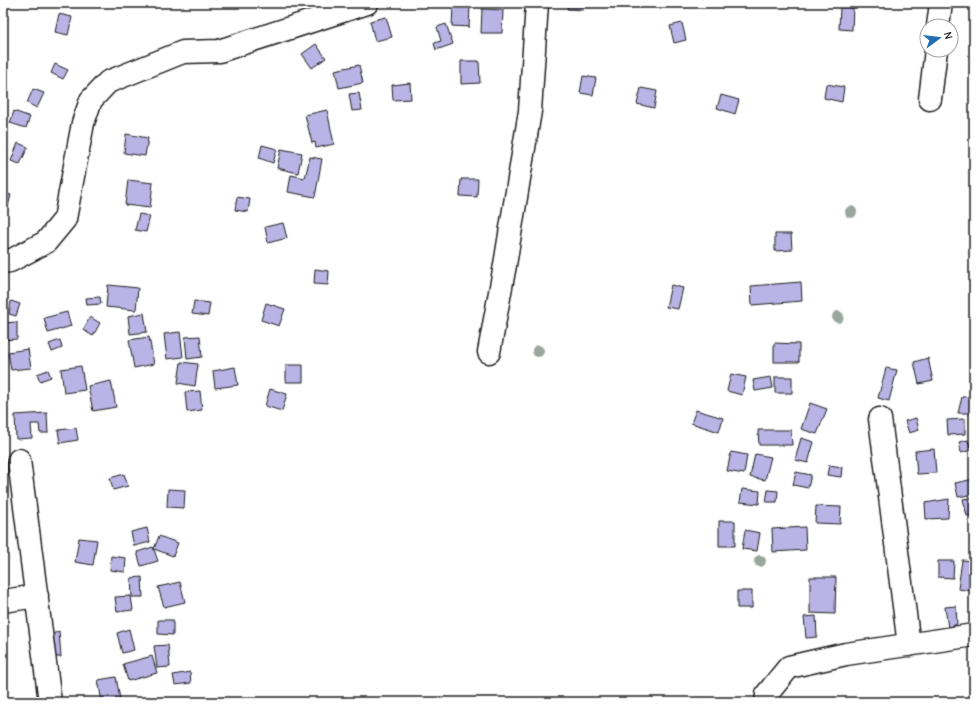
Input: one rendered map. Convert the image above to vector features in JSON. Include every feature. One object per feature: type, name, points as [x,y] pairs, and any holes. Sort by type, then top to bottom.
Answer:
[{"type":"street","points":[[3,262],[10,261],[46,242],[66,219],[83,124],[91,100],[108,82],[183,52],[219,51],[367,3]]},
{"type":"street","points":[[489,352],[505,266],[530,111],[537,3]]},
{"type":"street","points":[[939,18],[941,3]]},
{"type":"street","points":[[930,99],[935,58]]},
{"type":"street","points":[[880,419],[909,645]]},
{"type":"street","points":[[19,460],[50,702]]},
{"type":"street","points":[[3,601],[36,596]]},
{"type":"street","points":[[766,702],[767,694],[789,667],[846,654],[974,635]]},
{"type":"building","points":[[568,3],[583,3],[583,10],[567,9]]},
{"type":"building","points":[[648,3],[666,3],[666,4],[648,6]]},
{"type":"building","points":[[453,5],[470,6],[469,27],[452,26]]},
{"type":"building","points":[[840,7],[853,8],[852,30],[839,29]]},
{"type":"building","points":[[482,9],[503,10],[502,33],[481,33]]},
{"type":"building","points":[[59,14],[72,17],[68,35],[55,32]]},
{"type":"building","points":[[386,17],[392,37],[375,41],[370,21]]},
{"type":"building","points":[[682,23],[686,40],[674,43],[670,26]]},
{"type":"building","points":[[446,24],[453,44],[436,50],[434,43],[441,41],[437,27]]},
{"type":"building","points":[[316,44],[326,58],[312,68],[302,54]]},
{"type":"building","points":[[461,61],[479,61],[480,83],[461,84]]},
{"type":"building","points":[[55,64],[68,70],[63,79],[51,73]]},
{"type":"building","points":[[359,65],[363,83],[339,88],[335,70]]},
{"type":"building","points":[[583,76],[596,78],[593,95],[580,93]]},
{"type":"building","points":[[410,83],[411,99],[393,100],[392,85]]},
{"type":"building","points":[[826,84],[844,87],[842,102],[824,98]]},
{"type":"building","points":[[641,88],[657,91],[654,108],[637,104]]},
{"type":"building","points":[[33,89],[44,93],[37,108],[27,103]]},
{"type":"building","points":[[359,93],[362,110],[352,111],[349,94]]},
{"type":"building","points":[[721,95],[739,100],[735,114],[717,108]]},
{"type":"building","points":[[327,110],[334,144],[316,148],[315,142],[312,143],[305,115]]},
{"type":"building","points":[[14,111],[30,117],[26,128],[10,123]]},
{"type":"building","points":[[126,134],[148,138],[145,156],[124,153]]},
{"type":"building","points":[[18,143],[28,147],[20,164],[11,161]]},
{"type":"building","points":[[262,145],[277,149],[273,163],[259,158]]},
{"type":"building","points":[[281,149],[302,153],[298,173],[277,168]]},
{"type":"building","points":[[310,157],[322,159],[315,197],[288,192],[291,175],[305,178]]},
{"type":"building","points":[[461,179],[478,179],[477,197],[460,196]]},
{"type":"building","points":[[128,180],[153,183],[150,208],[125,205]]},
{"type":"building","points":[[3,192],[11,195],[4,221],[3,221]]},
{"type":"building","points":[[237,197],[250,199],[248,212],[235,210]]},
{"type":"building","points":[[139,214],[150,216],[146,232],[135,230]]},
{"type":"building","points":[[283,223],[287,238],[268,243],[265,227]]},
{"type":"building","points":[[775,234],[791,234],[792,250],[775,251]]},
{"type":"building","points":[[315,269],[329,271],[328,285],[314,284]]},
{"type":"building","points":[[801,282],[802,301],[752,305],[751,286]]},
{"type":"building","points":[[108,285],[138,288],[136,310],[106,307]]},
{"type":"building","points":[[671,285],[683,288],[678,309],[666,307]]},
{"type":"building","points":[[100,297],[101,304],[87,305],[86,298]]},
{"type":"building","points":[[11,301],[20,304],[16,316],[9,314]]},
{"type":"building","points":[[194,301],[210,303],[208,316],[192,314]]},
{"type":"building","points":[[266,303],[285,309],[279,326],[261,320]]},
{"type":"building","points":[[67,312],[71,326],[48,333],[44,318]]},
{"type":"building","points":[[144,313],[147,332],[130,334],[128,316]]},
{"type":"building","points":[[90,317],[100,323],[93,336],[83,330]]},
{"type":"building","points":[[17,322],[17,339],[3,340],[3,323]]},
{"type":"building","points":[[180,332],[183,357],[167,359],[164,334]]},
{"type":"building","points":[[200,336],[202,357],[187,359],[185,337]]},
{"type":"building","points":[[149,337],[154,364],[134,368],[129,340]]},
{"type":"building","points":[[60,340],[62,348],[52,352],[49,344]]},
{"type":"building","points":[[774,343],[799,344],[799,362],[774,362]]},
{"type":"building","points":[[28,349],[31,368],[11,370],[8,352]]},
{"type":"building","points":[[928,358],[933,381],[919,384],[914,362]]},
{"type":"building","points":[[181,362],[198,364],[195,386],[178,383]]},
{"type":"building","points":[[286,365],[303,365],[303,382],[286,382]]},
{"type":"building","points":[[81,366],[85,390],[64,393],[61,369]]},
{"type":"building","points":[[235,367],[238,385],[215,388],[213,371]]},
{"type":"building","points":[[886,368],[897,370],[889,401],[878,398]]},
{"type":"building","points":[[48,370],[51,377],[40,381],[37,374]]},
{"type":"building","points":[[731,374],[746,377],[742,395],[727,391]]},
{"type":"building","points":[[771,377],[773,388],[755,391],[753,380]]},
{"type":"building","points":[[775,377],[792,377],[792,393],[775,393]]},
{"type":"building","points":[[111,381],[116,407],[93,411],[88,386]]},
{"type":"building","points":[[270,389],[287,394],[282,411],[265,406]]},
{"type":"building","points":[[200,391],[202,410],[187,412],[185,392]]},
{"type":"building","points":[[974,396],[974,413],[958,413],[962,397]]},
{"type":"building","points":[[810,403],[827,409],[817,434],[801,429]]},
{"type":"building","points":[[696,410],[723,418],[719,432],[691,423]]},
{"type":"building","points":[[47,413],[48,433],[40,433],[39,424],[31,424],[32,438],[16,439],[15,415]]},
{"type":"building","points":[[916,418],[919,430],[909,433],[905,421]]},
{"type":"building","points":[[965,419],[965,434],[948,435],[947,420]]},
{"type":"building","points":[[76,428],[78,440],[60,443],[58,430]]},
{"type":"building","points":[[758,430],[791,430],[792,445],[759,445]]},
{"type":"building","points":[[801,438],[814,442],[808,463],[795,460]]},
{"type":"building","points":[[968,440],[971,450],[961,453],[959,442]]},
{"type":"building","points":[[934,449],[936,473],[917,474],[915,451]]},
{"type":"building","points":[[731,452],[747,455],[744,474],[727,471]]},
{"type":"building","points":[[755,454],[771,457],[765,480],[750,477]]},
{"type":"building","points":[[3,459],[8,459],[8,475],[3,475]]},
{"type":"building","points":[[829,465],[842,467],[841,477],[827,475]]},
{"type":"building","points":[[796,472],[811,475],[808,488],[793,485]]},
{"type":"building","points":[[124,474],[128,486],[113,490],[110,478]]},
{"type":"building","points":[[974,479],[974,494],[958,497],[955,483]]},
{"type":"building","points":[[168,489],[185,490],[184,508],[167,507]]},
{"type":"building","points":[[742,489],[760,491],[759,504],[740,502]]},
{"type":"building","points":[[768,490],[778,491],[777,502],[766,502]]},
{"type":"building","points":[[974,497],[974,514],[967,516],[963,499]]},
{"type":"building","points":[[949,499],[948,518],[926,519],[925,503]]},
{"type":"building","points":[[816,506],[841,507],[840,524],[815,523]]},
{"type":"building","points":[[719,521],[735,521],[735,546],[719,546]]},
{"type":"building","points":[[805,527],[806,550],[773,552],[772,529]]},
{"type":"building","points":[[147,528],[150,542],[134,546],[131,532]]},
{"type":"building","points":[[745,530],[760,533],[757,551],[742,549]]},
{"type":"building","points":[[159,536],[178,543],[173,556],[154,549]]},
{"type":"building","points":[[79,538],[97,540],[93,565],[75,562]]},
{"type":"building","points":[[153,547],[158,561],[141,566],[137,552]]},
{"type":"building","points":[[111,556],[126,558],[125,572],[110,570]]},
{"type":"building","points":[[962,560],[974,561],[972,591],[958,589]]},
{"type":"building","points":[[938,561],[954,561],[953,578],[938,577]]},
{"type":"building","points":[[142,577],[143,597],[132,597],[131,578]]},
{"type":"building","points":[[810,577],[836,577],[835,614],[810,613]]},
{"type":"building","points":[[180,582],[185,602],[164,607],[158,587]]},
{"type":"building","points":[[737,591],[752,591],[752,608],[737,608]]},
{"type":"building","points":[[131,596],[133,610],[117,612],[115,597]]},
{"type":"building","points":[[956,606],[957,624],[948,628],[945,607]]},
{"type":"building","points":[[816,616],[817,637],[806,638],[804,617]]},
{"type":"building","points":[[158,620],[173,620],[173,635],[158,634]]},
{"type":"building","points":[[129,629],[134,650],[122,653],[117,633]]},
{"type":"building","points":[[59,631],[61,657],[50,657],[49,636]]},
{"type":"building","points":[[168,645],[170,667],[157,668],[154,646]]},
{"type":"building","points":[[152,656],[157,673],[128,681],[123,664]]},
{"type":"building","points":[[4,665],[5,683],[3,683]]},
{"type":"building","points":[[190,672],[191,683],[175,685],[173,675]]},
{"type":"building","points":[[116,677],[120,699],[102,702],[98,680]]},
{"type":"building","points":[[702,698],[702,702],[665,702]]}]
